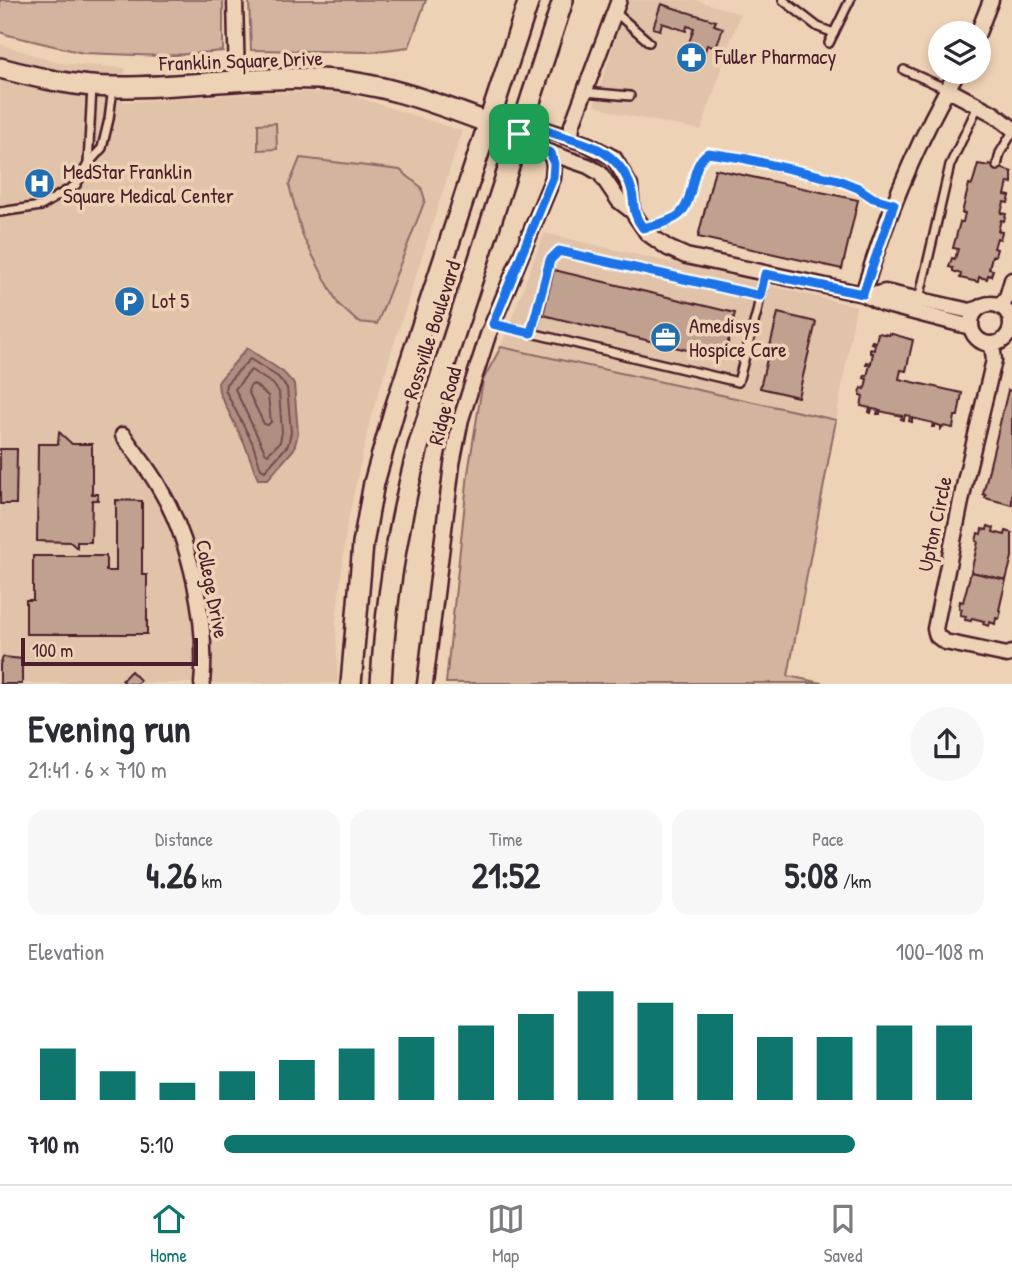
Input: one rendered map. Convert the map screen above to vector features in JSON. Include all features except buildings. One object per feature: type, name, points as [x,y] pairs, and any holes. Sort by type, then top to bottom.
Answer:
[{"type":"main road","name":"Rossville Boulevard","points":[[351,684],[363,544],[374,483],[395,408],[529,0]]},
{"type":"main road","name":"Rossville Boulevard","points":[[381,684],[391,577],[411,472],[426,418],[563,0]]},
{"type":"main road","name":"Franklin Square Drive","points":[[0,68],[65,83],[113,87],[319,79],[356,83],[417,97],[519,134]]},
{"type":"main road","points":[[338,684],[353,643]]},
{"type":"street","points":[[235,0],[237,81]]},
{"type":"street","points":[[983,21],[991,0]]},
{"type":"street","points":[[570,137],[572,125],[617,6]]},
{"type":"street","points":[[866,295],[894,204],[934,110],[950,84]]},
{"type":"street","points":[[947,89],[994,114],[1012,131]]},
{"type":"street","name":"Franklin Square Drive","points":[[519,134],[538,127],[570,137],[614,158],[630,186],[632,211]]},
{"type":"street","name":"Franklin Square Drive","points":[[519,134],[539,149],[588,166],[600,173],[619,201],[632,211],[643,228],[657,241],[686,256],[866,295],[883,304],[971,327]]},
{"type":"street","name":"Ridge Road","points":[[425,684],[452,464],[461,419],[493,324],[553,178],[554,164],[551,153]]},
{"type":"street","points":[[1001,306],[1012,280]]},
{"type":"street","name":"Franklin Square Drive","points":[[866,295],[886,292],[970,311],[977,309]]},
{"type":"street","points":[[989,304],[1001,306],[1010,316],[1011,328],[1004,339],[992,344],[981,341],[971,327],[973,314],[977,309],[989,304]]},
{"type":"street","name":"Upton Circle","points":[[992,344],[994,360],[966,477],[935,629],[937,636],[945,642],[1007,655],[1012,653]]},
{"type":"street","name":"College Drive","points":[[123,435],[160,487],[177,522],[189,561],[203,647],[202,684]]},
{"type":"lane","points":[[783,0],[818,27],[835,33]]},
{"type":"lane","points":[[829,43],[850,0]]},
{"type":"lane","points":[[617,6],[649,42]]},
{"type":"lane","points":[[904,70],[947,89]]},
{"type":"lane","points":[[88,164],[92,86]]},
{"type":"lane","points":[[0,212],[41,206],[76,185],[88,164],[102,148],[113,87]]},
{"type":"lane","points":[[584,92],[630,96]]},
{"type":"lane","points":[[919,299],[950,164],[978,106]]},
{"type":"lane","points":[[997,166],[1000,153],[1012,131]]},
{"type":"lane","points":[[643,228],[682,212],[699,162],[708,153],[838,180],[873,198],[894,204]]},
{"type":"lane","points":[[531,333],[550,260],[559,251],[760,296]]},
{"type":"lane","points":[[493,324],[738,382],[758,313],[765,274]]},
{"type":"shaded area","points":[[0,0],[223,0],[223,51],[163,56],[83,53],[0,32]]},
{"type":"shaded area","points":[[249,0],[426,0],[409,47],[369,52],[251,50]]},
{"type":"shaded area","points":[[628,0],[696,0],[740,14],[701,130],[620,114],[594,105]]},
{"type":"shaded area","points":[[0,44],[58,63],[125,68],[123,102],[273,92],[344,93],[462,131],[371,416],[347,524],[336,622],[338,683],[0,683]]},
{"type":"shaded area","points":[[276,123],[277,149],[258,150],[258,124]]},
{"type":"shaded area","points":[[300,158],[400,170],[421,187],[425,200],[377,324],[358,322],[338,304],[303,237],[289,185]]},
{"type":"shaded area","points":[[544,233],[856,306],[836,420],[501,347]]},
{"type":"shaded area","points":[[501,347],[836,420],[788,676],[822,683],[446,683],[468,473],[483,380]]},
{"type":"water","points":[[247,348],[283,372],[294,384],[298,433],[294,449],[268,479],[258,479],[219,392],[218,382]]},
{"type":"place","name":"Fuller Pharmacy","points":[[692,57]]},
{"type":"place","name":"MedStar Franklin Square Medical Center","points":[[40,184]]},
{"type":"place","name":"Lot 5","points":[[129,301]]},
{"type":"place","name":"Amedisys Hospice Care","points":[[666,338]]},
{"type":"route","points":[[538,127],[570,137],[614,158],[630,186],[632,211],[643,228],[682,212],[699,162],[708,153],[742,158],[849,183],[873,198],[894,204],[863,294],[765,274],[760,296],[559,251],[550,260],[531,333],[493,324],[553,178],[554,164],[551,153],[532,145],[519,134],[538,127]]}]
